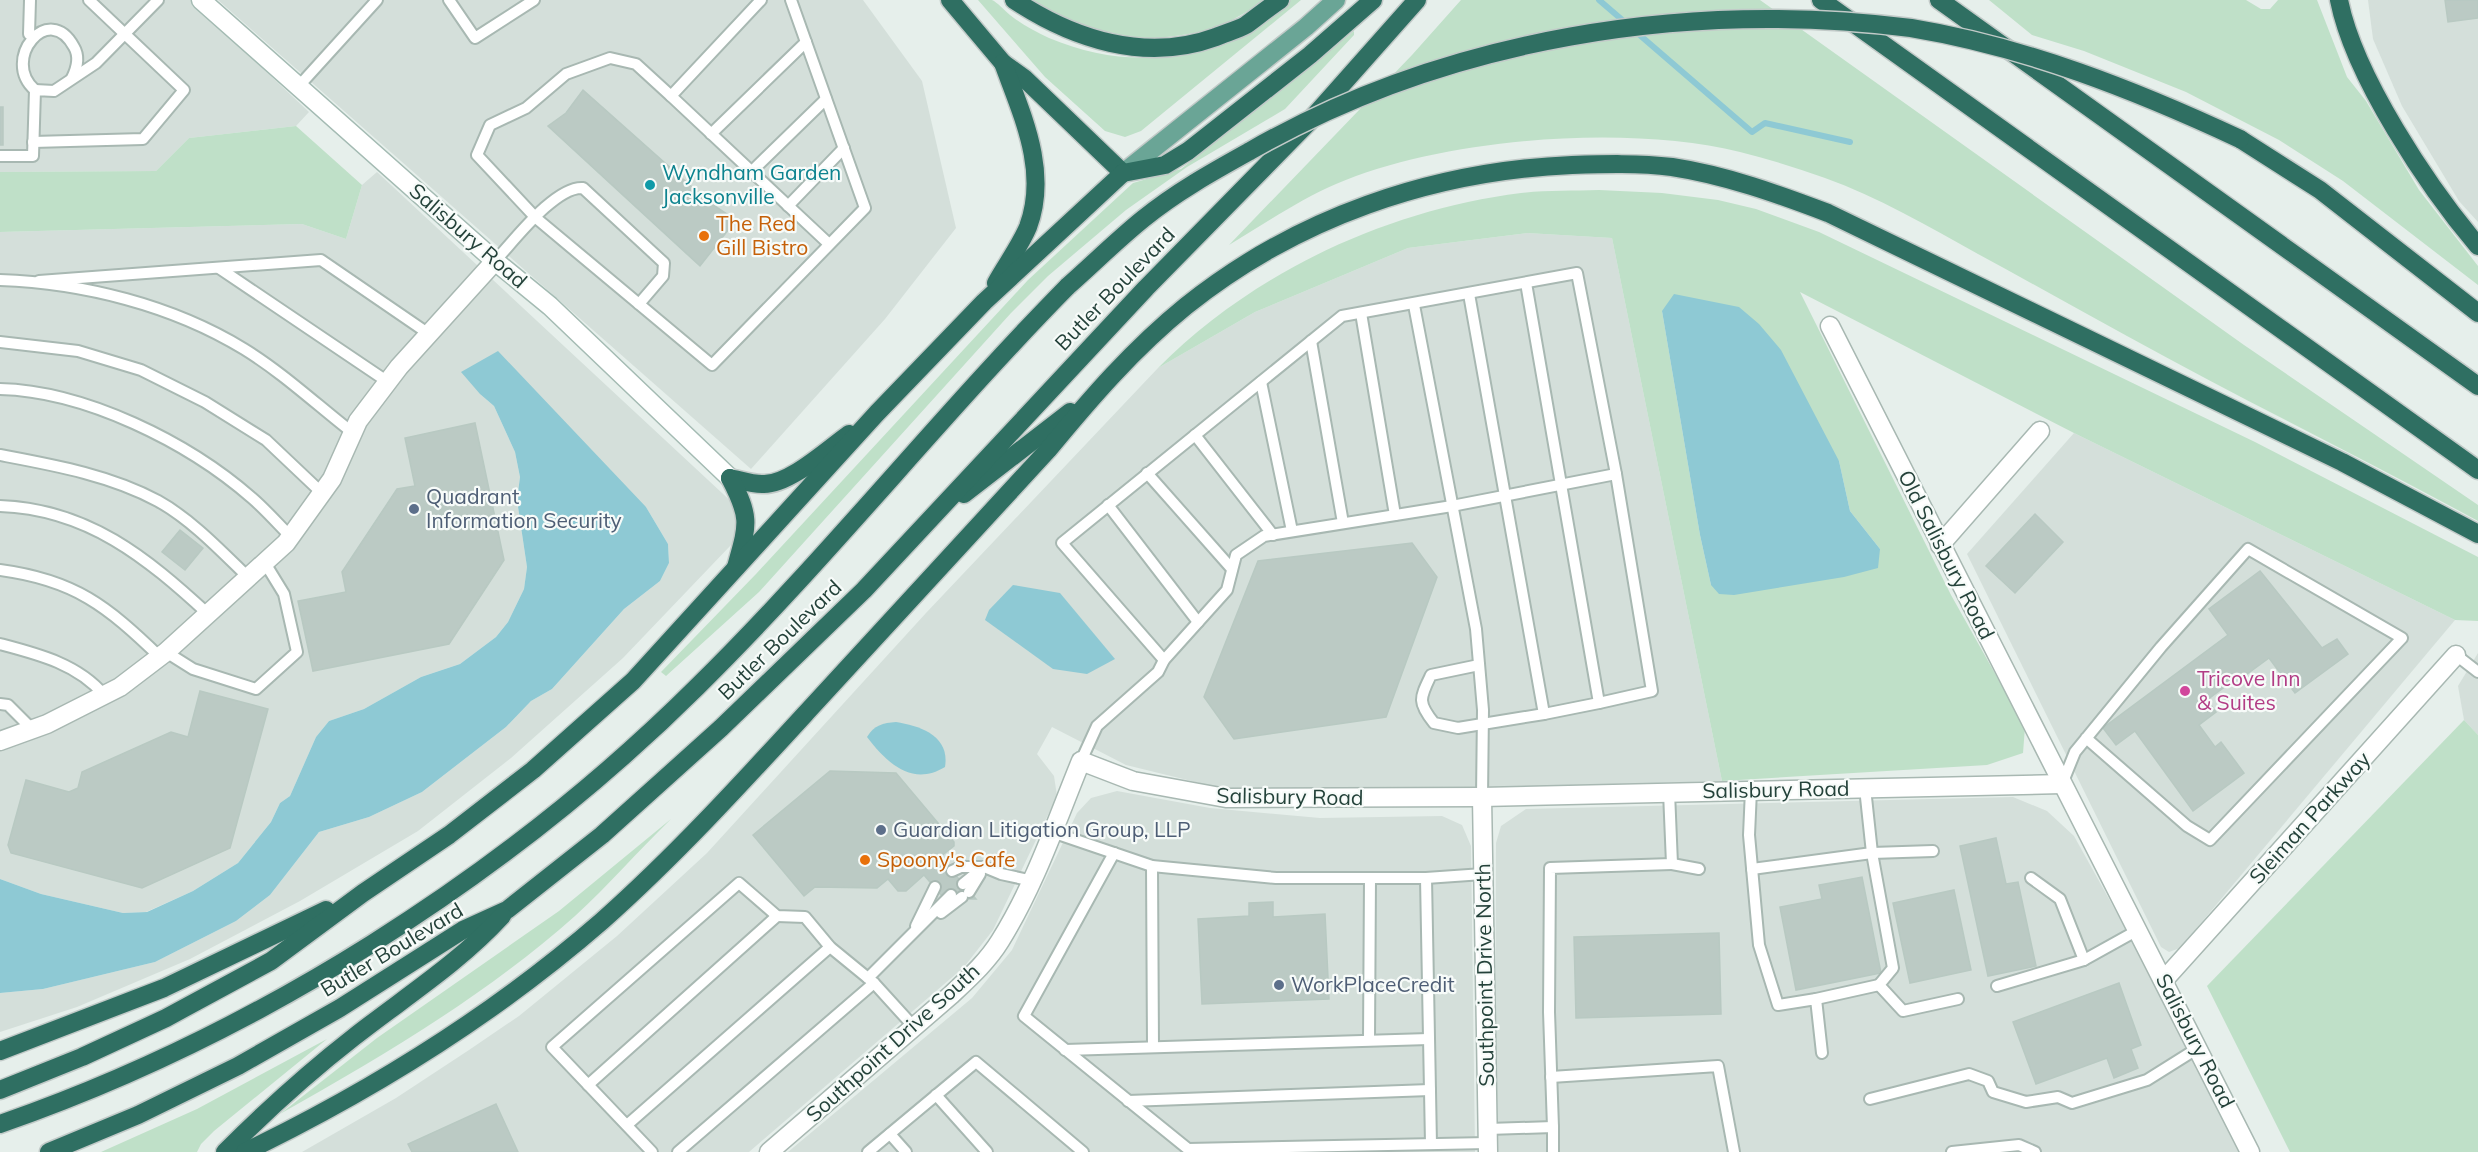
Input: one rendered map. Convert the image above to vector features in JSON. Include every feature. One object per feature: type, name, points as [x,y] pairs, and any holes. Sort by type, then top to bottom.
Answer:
[{"type":"highway","points":[[950,0],[1003,63],[1024,78],[1123,174]]},
{"type":"highway","points":[[1014,0],[1055,25],[1092,39],[1151,48],[1178,46],[1214,37],[1244,26],[1280,0]]},
{"type":"highway","points":[[0,1090],[82,1057],[197,1001],[271,961],[363,893],[449,835],[533,770],[633,681],[984,302],[1123,174],[1164,165],[1188,151],[1310,55],[1373,0]]},
{"type":"highway","name":"Butler Boulevard","points":[[49,1152],[138,1115],[238,1066],[340,1008],[463,930],[507,910],[602,835],[721,728],[864,590],[919,528],[1146,288],[1307,124],[1417,0]]},
{"type":"highway","points":[[1821,0],[2478,470]]},
{"type":"highway","points":[[1939,0],[2478,386]]},
{"type":"highway","points":[[2339,0],[2354,50],[2383,105],[2424,175],[2478,246]]},
{"type":"highway","points":[[0,1124],[126,1075],[204,1038],[285,995],[371,944],[458,886],[539,826],[696,688],[773,608],[1003,352],[1068,286],[1144,218],[1205,176],[1338,105],[1394,82],[1471,56],[1566,34],[1666,20],[1745,16],[1824,18],[1910,28],[2021,53],[2132,91],[2240,139],[2320,190],[2478,313]]},
{"type":"highway","points":[[984,302],[1027,228],[1036,186],[1028,129],[1003,63]]},
{"type":"highway","points":[[919,528],[1095,392],[1167,323],[1226,276],[1279,243],[1343,214],[1405,191],[1485,173],[1605,164],[1671,167],[1779,194],[1828,213],[2342,462],[2478,534]]},
{"type":"highway","points":[[245,1152],[317,1117],[418,1058],[525,983],[600,922],[725,802],[1048,450],[1095,392]]},
{"type":"highway","points":[[730,478],[763,485],[777,483],[791,476],[878,414]]},
{"type":"highway","points":[[730,478],[747,518],[747,529],[735,570]]},
{"type":"highway","points":[[0,1051],[164,988],[363,893]]},
{"type":"highway","points":[[225,1152],[261,1116],[352,1038],[476,945],[507,910]]},
{"type":"main road","points":[[1123,174],[1306,27],[1336,0]]},
{"type":"street","name":"Salisbury Road","points":[[201,0],[495,261],[550,306],[730,478]]},
{"type":"street","points":[[0,741],[32,729],[120,687],[163,655],[265,563],[291,537],[332,479],[353,433],[388,382],[495,261]]},
{"type":"street","name":"Old Salisbury Road","points":[[1830,326],[2062,784]]},
{"type":"street","points":[[1941,545],[2040,431]]},
{"type":"street","name":"Sleiman Parkway","points":[[2164,980],[2456,655]]},
{"type":"street","name":"Salisbury Road","points":[[1081,761],[1133,781],[1226,798],[1482,797],[2062,784],[2250,1152]]},
{"type":"street","name":"Southpoint Drive South","points":[[769,1152],[977,970],[999,942],[1033,881],[1081,761]]},
{"type":"street","name":"Southpoint Drive North","points":[[1482,797],[1488,1141]]},
{"type":"lane","points":[[29,34],[30,0]]},
{"type":"lane","points":[[33,142],[143,139],[184,90],[89,0]]},
{"type":"lane","points":[[71,79],[78,63],[72,42],[65,35],[47,29],[29,34],[19,44],[14,61],[20,79],[35,90],[54,91],[96,63],[158,0]]},
{"type":"lane","points":[[298,87],[377,0]]},
{"type":"lane","points":[[449,0],[475,38],[519,4],[534,0]]},
{"type":"lane","points":[[671,96],[761,0]]},
{"type":"lane","points":[[791,0],[865,208],[712,365],[536,218],[477,155],[490,125],[526,108],[566,74],[610,58],[636,63],[829,244]]},
{"type":"lane","points":[[711,134],[806,42]]},
{"type":"lane","points":[[0,156],[33,156],[35,90]]},
{"type":"lane","points":[[752,172],[826,99]]},
{"type":"lane","points":[[788,206],[844,148]]},
{"type":"lane","points":[[495,261],[551,202],[570,189],[583,188],[664,263],[663,276],[639,304]]},
{"type":"lane","points":[[0,280],[39,281],[321,260],[429,334]]},
{"type":"lane","points":[[219,268],[388,382]]},
{"type":"lane","points":[[1164,660],[1062,543],[1342,316],[1414,305],[1577,273],[1616,474],[1652,691],[1544,714],[1458,728],[1434,723],[1423,709],[1420,698],[1431,675],[1479,665]]},
{"type":"lane","points":[[39,281],[121,298],[186,319],[244,349],[353,433]]},
{"type":"lane","points":[[1526,283],[1599,703]]},
{"type":"lane","points":[[1469,294],[1544,714]]},
{"type":"lane","points":[[1414,305],[1476,628],[1483,723],[1482,797]]},
{"type":"lane","points":[[1361,313],[1395,515]]},
{"type":"lane","points":[[1311,341],[1342,523]]},
{"type":"lane","points":[[0,342],[78,351],[141,370],[205,402],[266,440],[322,493]]},
{"type":"lane","points":[[1261,382],[1292,531]]},
{"type":"lane","points":[[0,389],[23,390],[94,406],[150,431],[200,461],[251,497],[291,537]]},
{"type":"lane","points":[[1196,435],[1273,534]]},
{"type":"lane","points":[[0,456],[65,468],[111,482],[158,501],[204,536],[249,578]]},
{"type":"lane","points":[[1148,473],[1232,569]]},
{"type":"lane","points":[[1081,761],[1097,726],[1158,672],[1164,660],[1227,590],[1236,555],[1263,536],[1452,506],[1616,474]]},
{"type":"lane","points":[[1108,505],[1198,622]]},
{"type":"lane","points":[[0,506],[67,516],[108,535],[159,568],[208,614]]},
{"type":"lane","points":[[2062,784],[2075,752],[2086,738],[2161,647],[2248,549],[2402,638],[2210,840],[2187,826],[2086,738]]},
{"type":"lane","points":[[0,570],[35,575],[79,592],[117,616],[163,655],[193,669],[256,689],[297,652],[284,594],[265,563]]},
{"type":"lane","points":[[0,644],[32,652],[74,669],[91,680],[104,695]]},
{"type":"lane","points":[[2456,655],[2478,672]]},
{"type":"lane","points":[[0,704],[8,705],[32,729]]},
{"type":"lane","points":[[1751,790],[1749,835],[1759,945],[1778,1005],[1879,985],[1893,968],[1872,853],[1865,788]]},
{"type":"lane","points":[[1669,792],[1672,864]]},
{"type":"lane","points":[[1052,832],[1152,866],[1276,878],[1426,878],[1484,874]]},
{"type":"lane","points":[[1752,869],[1872,853],[1933,851]]},
{"type":"lane","points":[[1114,853],[1024,1016],[1188,1149],[1488,1141],[1553,1127]]},
{"type":"lane","points":[[1553,1152],[1550,868],[1672,864],[1700,869]]},
{"type":"lane","points":[[1152,866],[1153,1047]]},
{"type":"lane","points":[[912,934],[954,887],[961,867],[984,867],[1001,874],[1033,881]]},
{"type":"lane","points":[[678,1152],[871,980],[954,887],[984,867]]},
{"type":"lane","points":[[1369,1040],[1370,878]]},
{"type":"lane","points":[[1426,878],[1431,1144]]},
{"type":"lane","points":[[2031,878],[2060,899],[2084,960]]},
{"type":"lane","points":[[652,1152],[552,1047],[739,883],[777,916],[805,916],[830,947],[871,980],[914,1027]]},
{"type":"lane","points":[[588,1085],[777,916]]},
{"type":"lane","points":[[1997,986],[2084,960],[2138,930]]},
{"type":"lane","points":[[627,1125],[830,947]]},
{"type":"lane","points":[[1879,985],[1903,1011],[1958,999]]},
{"type":"lane","points":[[1816,999],[1822,1053]]},
{"type":"lane","points":[[1065,1050],[1429,1038]]},
{"type":"lane","points":[[1870,1099],[1969,1074],[1988,1081],[1993,1092],[2026,1102],[2058,1097],[2072,1103],[2147,1080],[2198,1048]]},
{"type":"lane","points":[[868,1152],[976,1062],[1083,1152]]},
{"type":"lane","points":[[1551,1077],[1718,1066],[1734,1152]]},
{"type":"lane","points":[[1128,1101],[1430,1089]]},
{"type":"lane","points":[[936,1095],[987,1152]]},
{"type":"lane","points":[[890,1134],[906,1152]]},
{"type":"lane","points":[[1952,1152],[2019,1145],[2035,1152]]},
{"type":"shaded area","points":[[0,0],[190,0],[309,112],[296,126],[189,138],[156,171],[0,172]]},
{"type":"shaded area","points":[[218,0],[863,0],[922,81],[956,228],[885,319],[751,469]]},
{"type":"shaded area","points":[[2368,0],[2478,0],[2478,222],[2459,201],[2402,106],[2373,39]]},
{"type":"shaded area","points":[[377,172],[736,506],[739,530],[731,545],[623,658],[511,758],[418,831],[300,901],[190,959],[77,1007],[0,1032],[0,993],[43,989],[155,962],[236,921],[270,895],[319,832],[369,817],[422,792],[506,727],[531,701],[552,689],[624,609],[660,581],[669,563],[668,544],[646,507],[480,394],[494,406],[515,452],[520,477],[517,500],[527,567],[524,589],[508,622],[496,637],[460,664],[421,677],[364,709],[329,721],[316,737],[290,796],[280,803],[271,822],[238,863],[193,891],[146,912],[123,913],[41,894],[0,879],[0,232],[302,224],[346,239],[362,185]]},
{"type":"shaded area","points":[[1527,233],[1612,238],[1722,781],[1330,793],[1220,788],[1126,765],[1052,727],[1037,754],[1054,776],[1057,796],[993,930],[964,967],[749,1152],[302,1152],[396,1098],[519,1016],[617,936],[707,853],[926,613],[1158,368],[1255,312],[1408,248]]},
{"type":"shaded area","points":[[2074,433],[2455,620],[2180,948],[2169,952],[2161,947],[1967,554]]},
{"type":"shaded area","points":[[2478,653],[2478,735],[2464,720],[2458,686]]},
{"type":"shaded area","points":[[1117,791],[1210,808],[1320,818],[1442,816],[1462,825],[1471,846],[1475,1152],[788,1152],[972,998],[1012,950],[1077,813],[1091,798]]},
{"type":"shaded area","points":[[2013,797],[2047,811],[2074,836],[2148,969],[2239,1152],[1495,1152],[1496,843],[1501,826],[1526,809]]},
{"type":"green space","points":[[978,0],[992,0],[1014,18],[1049,38],[1081,49],[1113,56],[1144,58],[1175,55],[1205,48],[1234,36],[1262,20],[1289,0],[1301,0],[1141,131],[1125,137],[1105,131],[1045,77]]},
{"type":"green space","points":[[1029,0],[1266,0],[1228,22],[1207,30],[1173,36],[1135,38],[1117,37],[1086,29]]},
{"type":"green space","points":[[1461,0],[1760,0],[2244,345],[2478,505],[2478,521],[2171,360],[1884,203],[1825,178],[1740,152],[1694,143],[1644,139],[1536,140],[1481,146],[1380,168],[1336,184],[1295,205],[1229,245],[1412,55]]},
{"type":"green space","points":[[1989,0],[2246,0],[2261,9],[2270,9],[2278,0],[2317,0],[2347,77],[2366,101],[2419,190],[2478,266],[2478,285],[2343,181],[2279,140],[2186,92],[2084,51],[2032,35]]},
{"type":"green space","points":[[1354,31],[1354,35],[1285,109],[1187,167],[1126,210],[1048,276],[1011,313],[759,592],[666,676],[661,672],[756,574],[1028,280],[1133,183],[1181,169]]},
{"type":"green space","points":[[296,126],[362,185],[346,239],[302,224],[0,232],[0,172],[156,171],[189,138]]},
{"type":"green space","points":[[1599,190],[1662,193],[1718,200],[1756,209],[1819,232],[2255,442],[2478,557],[2478,621],[2455,620],[2074,433],[1800,292],[1951,595],[2025,727],[2023,753],[1987,765],[1722,781],[1612,238],[1527,233],[1408,248],[1255,312],[1158,368],[1195,334],[1236,303],[1279,275],[1325,251],[1372,231],[1421,214],[1471,201],[1531,192]],"holes":[[[1662,311],[1839,461],[1850,511],[1880,549],[1711,585],[1700,535]]]},
{"type":"green space","points":[[2464,720],[2478,735],[2478,1152],[2290,1152],[2207,986]]},
{"type":"green space","points":[[671,819],[575,916],[506,972],[395,1047],[280,1114],[377,1038],[559,911]]},
{"type":"green space","points":[[327,1039],[214,1131],[201,1144],[197,1152],[101,1152],[197,1109]]},
{"type":"water","points":[[1674,294],[1739,307],[1759,324],[1781,350],[1839,461],[1850,511],[1880,549],[1878,568],[1844,577],[1734,595],[1719,594],[1711,585],[1700,535],[1662,311]]},
{"type":"water","points":[[498,351],[646,507],[668,544],[669,563],[660,581],[624,609],[552,689],[531,701],[506,727],[422,792],[369,817],[319,832],[270,895],[236,921],[155,962],[43,989],[0,993],[0,879],[41,894],[123,913],[147,912],[193,891],[238,863],[271,822],[280,803],[290,796],[316,737],[329,721],[364,709],[421,677],[460,664],[496,637],[508,622],[524,589],[527,567],[517,500],[520,477],[515,452],[494,406],[461,372]]},
{"type":"water","points":[[1013,585],[1060,593],[1115,659],[1087,674],[1053,669],[985,620],[989,610]]},
{"type":"water","points":[[896,722],[915,726],[932,734],[943,747],[945,767],[933,773],[911,773],[901,769],[883,755],[867,737],[879,725]]},
{"type":"building","points":[[2445,0],[2478,0],[2478,18],[2448,22]]},
{"type":"building","name":"Wyndham Garden Jacksonville","points":[[583,90],[710,203],[736,220],[700,266],[548,126],[566,113]]},
{"type":"building","points":[[0,107],[3,107],[3,145],[0,145]]},
{"type":"building","points":[[475,423],[504,560],[449,644],[313,671],[298,601],[346,592],[342,572],[397,489],[415,486],[405,438]]},
{"type":"building","points":[[2035,514],[2063,542],[2015,593],[1986,566]]},
{"type":"building","points":[[180,530],[203,548],[185,570],[162,552]]},
{"type":"building","points":[[1412,543],[1437,577],[1386,717],[1234,739],[1204,697],[1258,561]]},
{"type":"building","name":"Tricove Inn & Suites","points":[[2260,571],[2322,648],[2337,639],[2348,654],[2295,693],[2269,658],[2247,674],[2245,672],[2207,700],[2216,712],[2199,725],[2215,747],[2221,742],[2244,773],[2193,811],[2135,731],[2116,745],[2103,728],[2228,635],[2209,609]]},
{"type":"building","points":[[200,691],[268,709],[230,848],[142,888],[11,853],[8,845],[26,780],[69,792],[78,788],[82,772],[171,732],[188,737]]},
{"type":"building","points":[[830,771],[896,773],[954,842],[954,846],[940,857],[976,899],[964,899],[961,895],[941,895],[924,875],[906,891],[898,891],[888,879],[877,888],[815,887],[804,896],[753,835]]},
{"type":"building","points":[[1996,838],[2006,884],[2018,882],[2036,966],[1988,976],[1960,846]]},
{"type":"building","points":[[1862,877],[1881,973],[1796,990],[1780,907],[1822,899],[1819,885]]},
{"type":"building","points":[[1954,890],[1971,970],[1910,983],[1893,903]]},
{"type":"building","points":[[1273,902],[1273,917],[1325,914],[1329,999],[1202,1004],[1198,919],[1249,916],[1249,903]]},
{"type":"building","points":[[1719,933],[1721,1014],[1576,1018],[1574,937]]},
{"type":"building","points":[[2119,983],[2141,1045],[2131,1049],[2138,1068],[2114,1078],[2107,1058],[2036,1084],[2013,1022]]},
{"type":"building","points":[[496,1104],[518,1152],[412,1152],[408,1144]]},
{"type":"waterway","points":[[1599,0],[1627,24]]},
{"type":"waterway","points":[[1635,31],[1752,132],[1765,123],[1850,142]]},
{"type":"place","name":"Wyndham Garden Jacksonville","points":[[650,185]]},
{"type":"place","name":"The Red Gill Bistro","points":[[704,236]]},
{"type":"place","name":"Quadrant Information Security","points":[[414,509]]},
{"type":"place","name":"Tricove Inn & Suites","points":[[2185,691]]},
{"type":"place","name":"Guardian Litigation Group, LLP","points":[[881,830]]},
{"type":"place","name":"Spoony's Cafe","points":[[865,860]]},
{"type":"place","name":"WorkPlaceCredit","points":[[1279,985]]}]
